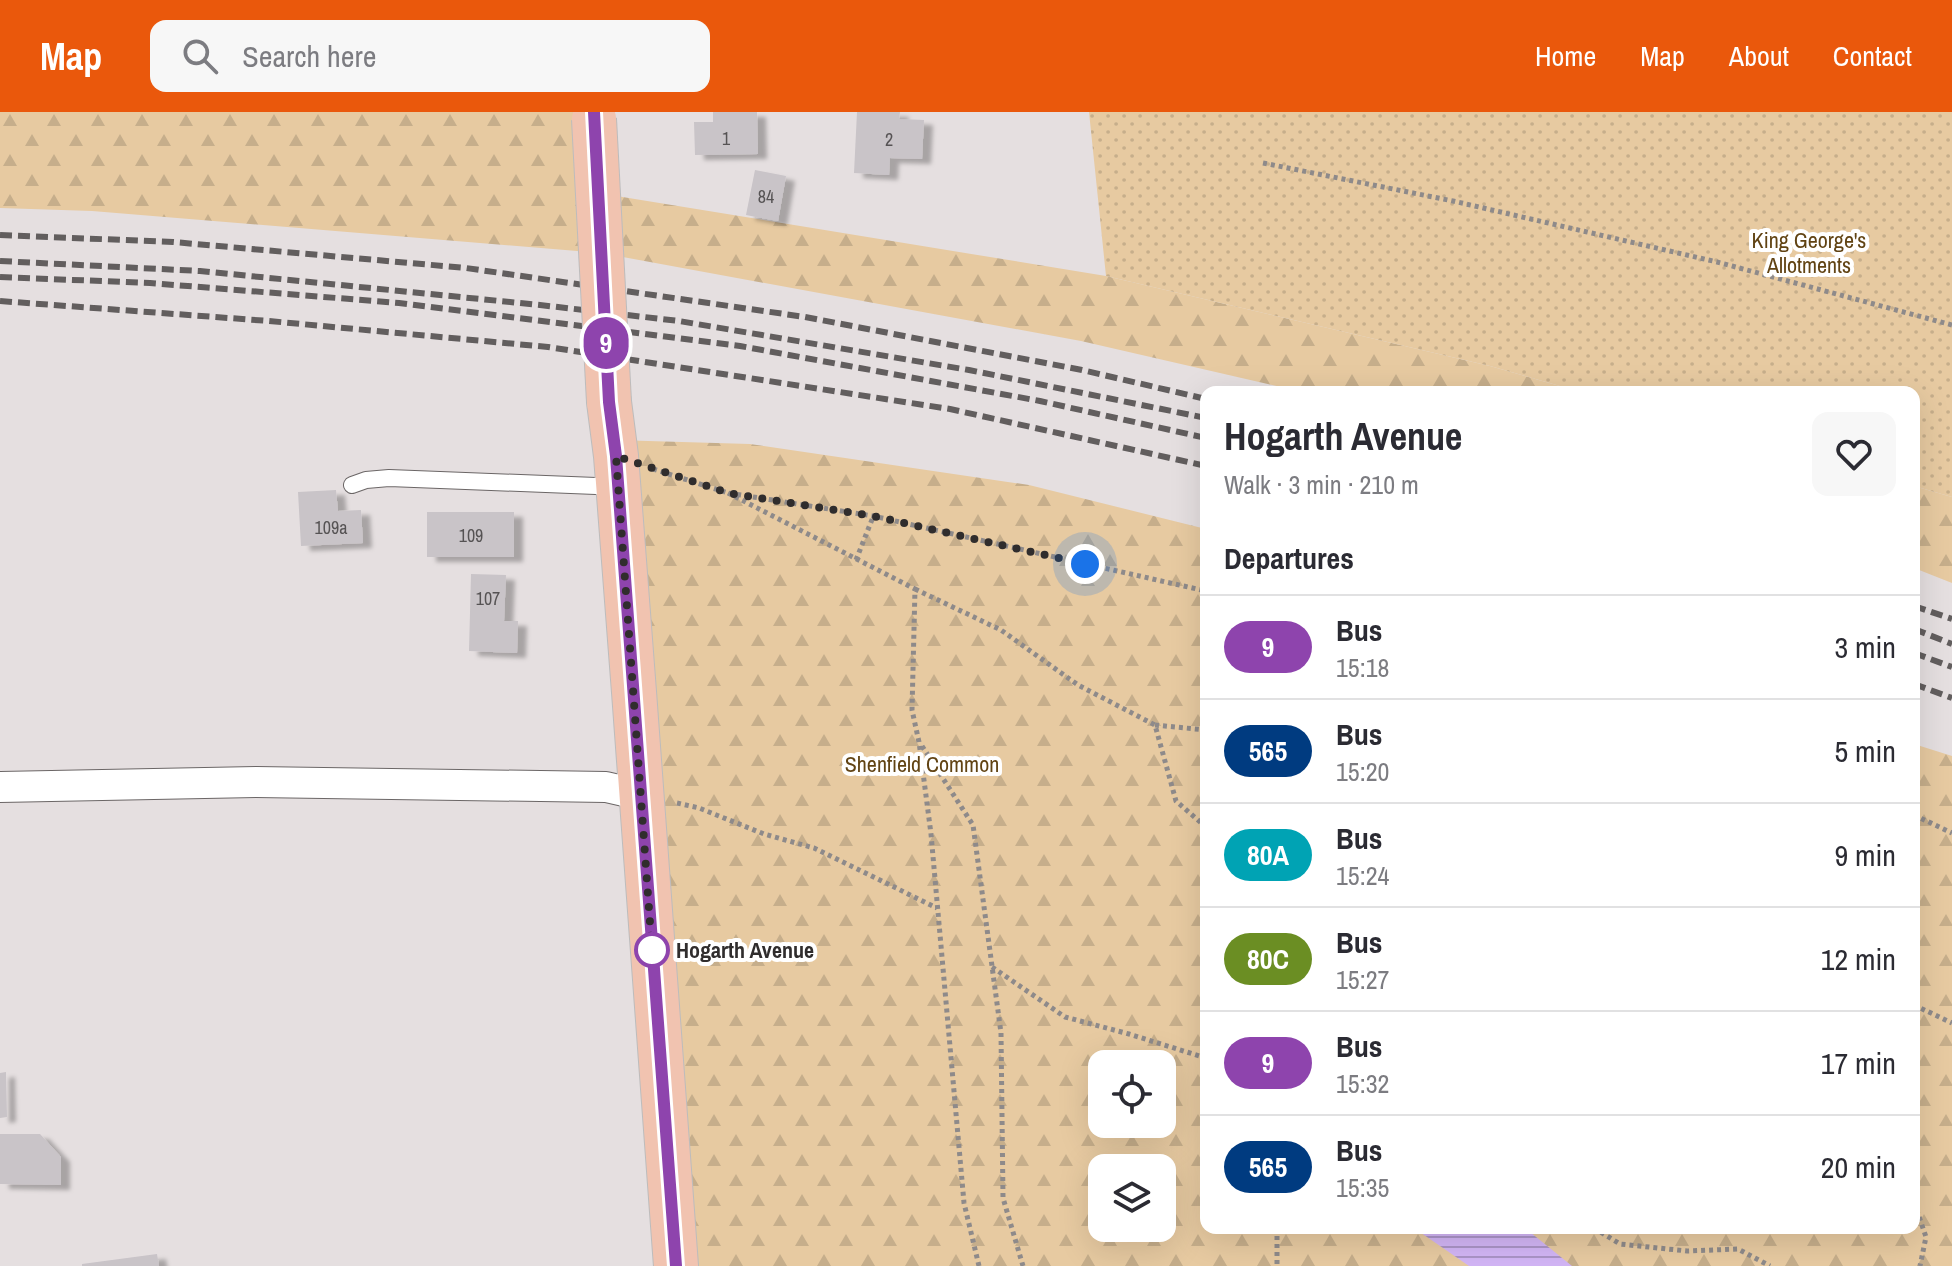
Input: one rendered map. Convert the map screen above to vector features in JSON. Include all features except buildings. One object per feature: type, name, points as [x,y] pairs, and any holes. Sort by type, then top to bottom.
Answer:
[{"type":"main road","points":[[594,115],[609,402],[617,474],[676,1266]]},
{"type":"street","points":[[0,787],[256,782],[431,784],[606,787],[641,795]]},
{"type":"lane","points":[[352,485],[389,478],[596,486],[617,474]]},
{"type":"path","points":[[1263,163],[1453,201],[1717,262],[1952,325]]},
{"type":"path","points":[[617,474],[873,516],[1200,590]]},
{"type":"path","points":[[728,493],[856,560],[1001,630],[1078,685],[1155,725],[1200,729]]},
{"type":"path","points":[[856,560],[873,516]]},
{"type":"path","points":[[915,589],[912,710],[931,834],[964,1203],[979,1266]]},
{"type":"path","points":[[1155,725],[1176,801],[1200,822]]},
{"type":"path","points":[[919,742],[973,825],[1001,1033],[1003,1198],[1023,1266]]},
{"type":"path","points":[[641,795],[699,808],[764,834],[814,848],[937,908]]},
{"type":"path","points":[[1920,818],[1952,833]]},
{"type":"path","points":[[992,967],[1065,1017],[1200,1056]]},
{"type":"path","points":[[1920,1008],[1952,1023]]},
{"type":"path","points":[[1920,1220],[1926,1237],[1920,1266]]},
{"type":"path","points":[[1277,1234],[1277,1266]]},
{"type":"path","points":[[1604,1234],[1620,1244],[1687,1251],[1738,1249],[1770,1266]]},
{"type":"green space","points":[[0,112],[594,112],[598,193],[1106,276],[1490,366],[1560,386],[1277,386],[1081,341],[601,253],[92,211],[0,208]]},
{"type":"green space","name":"King George's Allotments","points":[[1089,112],[1952,112],[1952,497],[1920,488],[1920,386],[1560,386],[1490,366],[1106,276]]},
{"type":"green space","name":"Shenfield Common","points":[[614,440],[750,444],[1029,485],[1200,528],[1200,1234],[1920,1234],[1920,746],[1952,756],[1952,1266],[676,1266]]},
{"type":"green space","points":[[1920,488],[1952,497],[1952,583],[1920,570]]},
{"type":"shaded area","points":[[1423,1234],[1532,1234],[1572,1266],[1469,1266]]},
{"type":"railway","points":[[0,235],[173,242],[466,268],[805,317],[1082,370],[1200,398]]},
{"type":"railway","points":[[0,261],[200,271],[679,321],[969,370],[1200,417]]},
{"type":"railway","points":[[0,277],[150,283],[399,303],[740,346],[1040,401],[1200,437]]},
{"type":"railway","points":[[0,301],[269,321],[548,347],[950,409],[1200,465]]},
{"type":"railway","points":[[1920,608],[1952,619]]},
{"type":"railway","points":[[1920,631],[1952,644]]},
{"type":"railway","points":[[1920,655],[1952,667]]},
{"type":"railway","points":[[1920,686],[1952,698]]},
{"type":"bus line","name":"9","points":[[594,112],[609,402],[616,456],[676,1266]]},
{"type":"place","name":"Hogarth Avenue","points":[[652,950]]},
{"type":"route","points":[[652,950],[616,456],[728,493],[873,516],[1085,564]]}]
